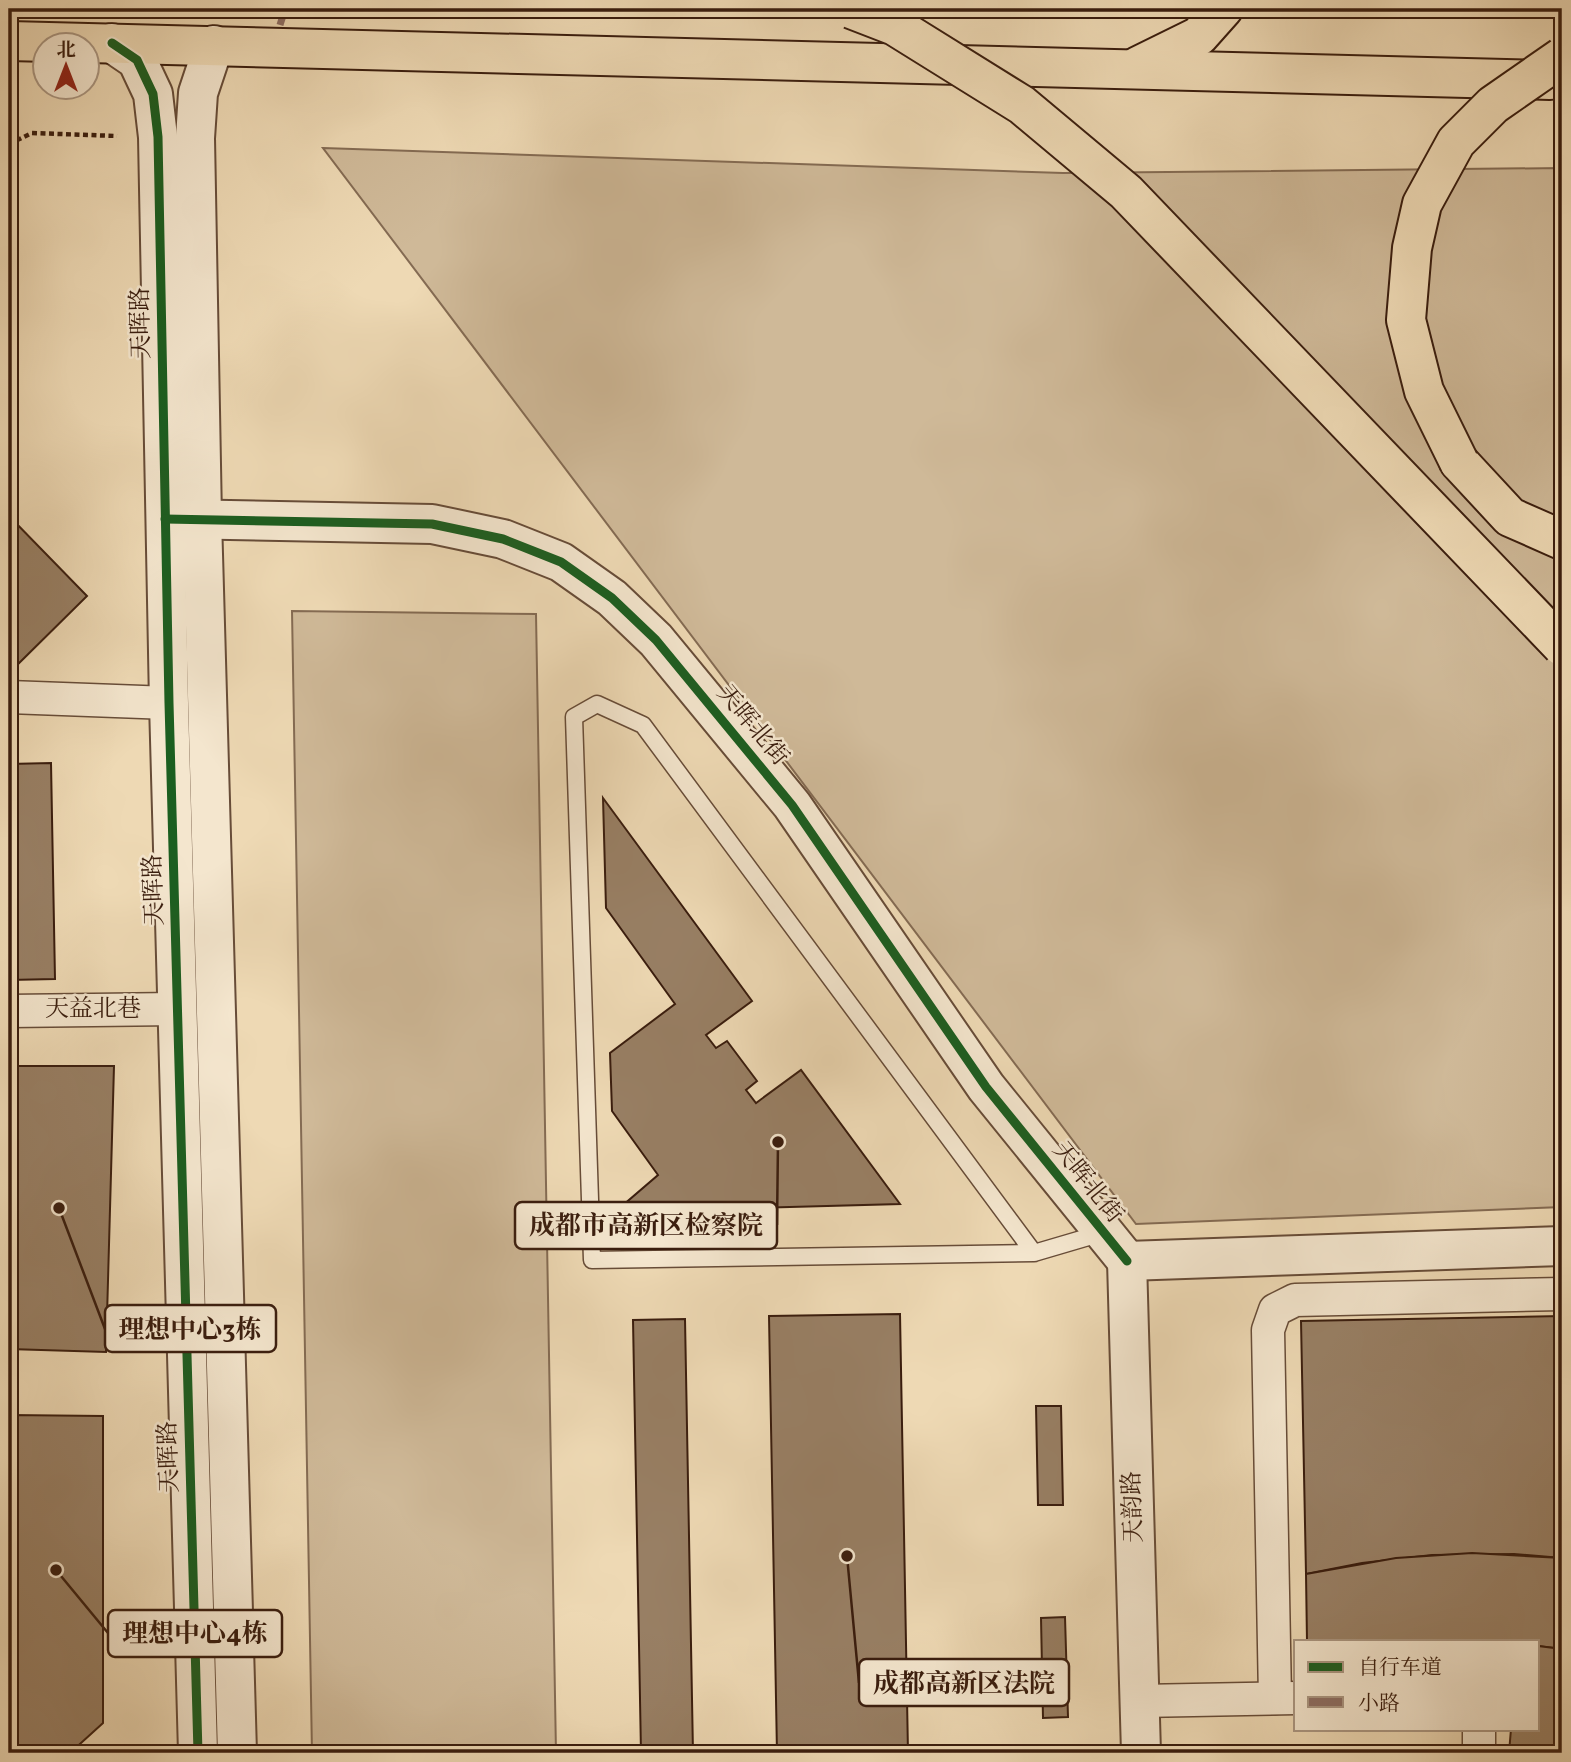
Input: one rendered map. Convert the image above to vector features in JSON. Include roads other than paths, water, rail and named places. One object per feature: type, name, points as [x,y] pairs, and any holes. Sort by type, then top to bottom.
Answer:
[{"type":"main road","points":[[850,9],[895,26],[1022,105],[1126,192],[1562,646]]},
{"type":"main road","points":[[1133,69],[1199,36],[1223,9]]},
{"type":"main road","points":[[9,41],[1562,80]]},
{"type":"main road","points":[[1562,57],[1493,105],[1456,142],[1422,204],[1412,248],[1406,320],[1424,391],[1459,462],[1510,517],[1562,541]]},
{"type":"street","name":"天晖路","points":[[112,43],[137,60],[153,94],[158,137],[183,519],[237,1753]]},
{"type":"street","name":"天晖路","points":[[198,1753],[169,703],[183,519],[198,93],[214,45]]},
{"type":"street","name":"天晖北街","points":[[183,519],[432,524],[503,539],[561,562],[612,598],[656,640],[792,805],[986,1087],[1127,1261]]},
{"type":"street","points":[[9,697],[169,703]]},
{"type":"street","name":"天益北巷","points":[[9,1011],[177,1009]]},
{"type":"street","points":[[1127,1261],[1562,1246]]},
{"type":"street","name":"天韵路","points":[[1127,1261],[1141,1753]]},
{"type":"street","points":[[1140,1701],[1285,1698],[1268,1330],[1275,1310],[1295,1300],[1562,1294]]},
{"type":"street","points":[[1479,1730],[1479,1753]]},
{"type":"lane","points":[[1034,1253],[643,725],[597,704],[574,717],[592,1260],[1034,1253],[1102,1233]]},
{"type":"place","name":"成都市高新区检察院","points":[[778,1142]]},
{"type":"place","name":"理想中心3栋","points":[[59,1208]]},
{"type":"place","name":"成都高新区法院","points":[[847,1556]]},
{"type":"place","name":"理想中心4栋","points":[[56,1570]]}]
